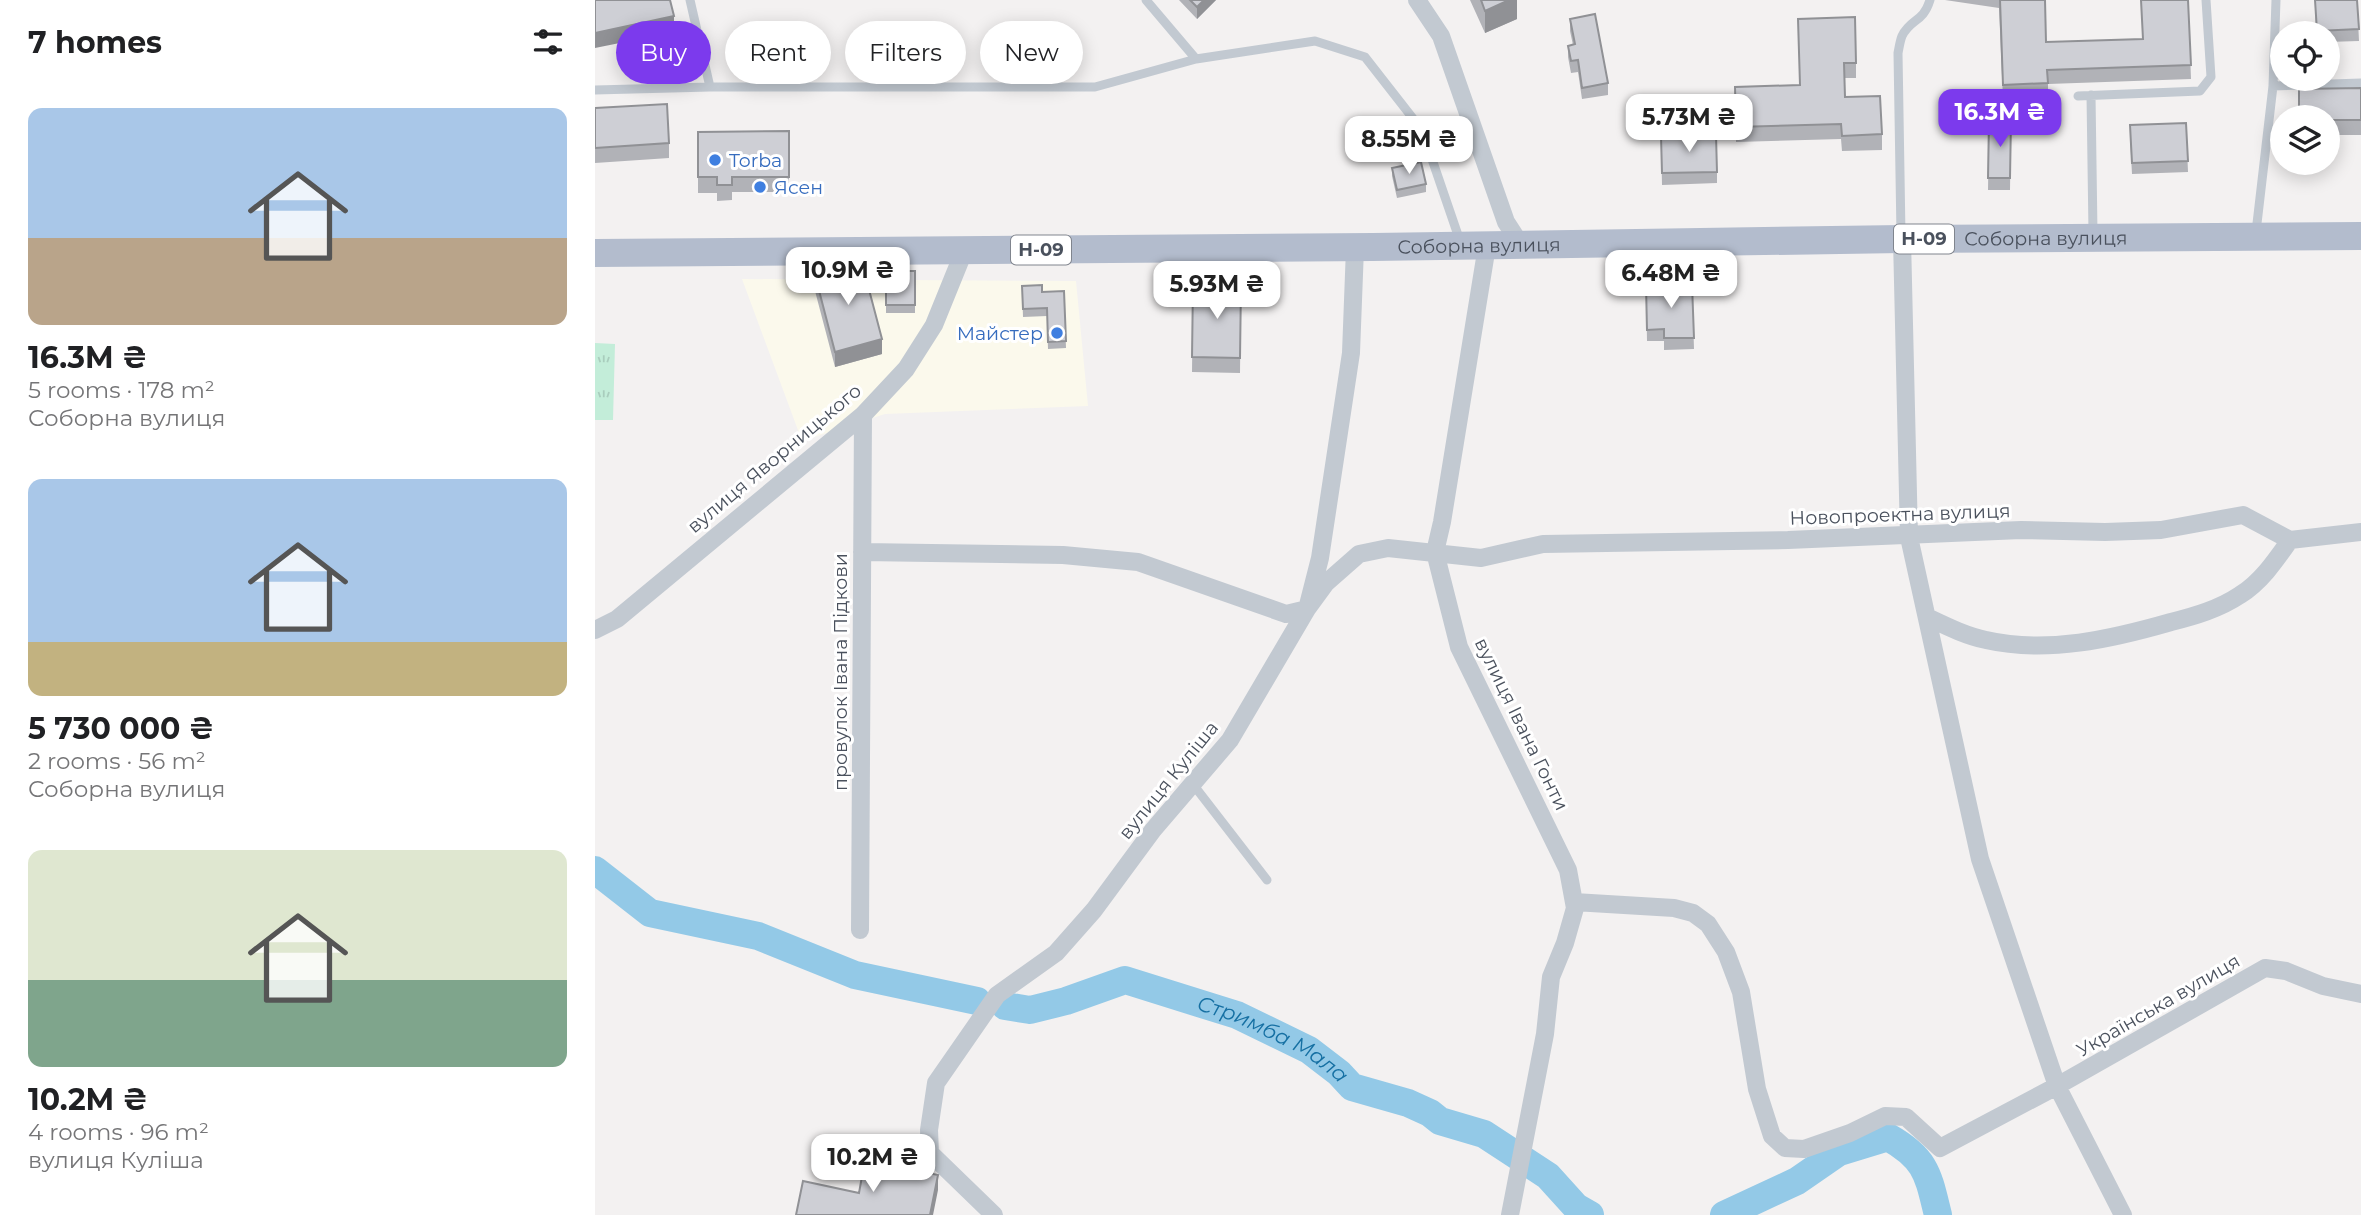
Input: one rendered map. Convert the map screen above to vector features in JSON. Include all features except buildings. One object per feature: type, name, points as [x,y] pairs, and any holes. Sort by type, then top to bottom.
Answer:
[{"type":"main road","name":"Соборна вулиця","points":[[595,253],[2361,236]]},
{"type":"street","points":[[1417,0],[1441,36],[1506,222],[1521,245]]},
{"type":"street","points":[[1902,239],[1909,537],[1980,859],[2057,1086],[2123,1215]]},
{"type":"street","name":"вулиця Івана Гонти","points":[[1475,246],[1442,522],[1435,552],[1459,647],[1569,870],[1575,908],[1551,977],[1545,1034],[1510,1208]]},
{"type":"street","name":"вулиця Куліша","points":[[994,1215],[930,1153],[929,1130],[936,1083],[996,995],[1056,953],[1094,910],[1153,830],[1230,740],[1307,609],[1320,558],[1351,353],[1355,247]]},
{"type":"street","name":"вулиця Яворницького","points":[[595,630],[617,619],[863,415],[906,369],[934,326],[964,251]]},
{"type":"street","name":"провулок Івана Підкови","points":[[860,930],[863,415]]},
{"type":"street","name":"Новопроектна вулиця","points":[[1307,609],[1325,583],[1359,554],[1388,548],[1481,558],[1543,544],[1909,537],[2021,530],[2161,530],[2243,515],[2290,540]]},
{"type":"street","points":[[1927,617],[1976,637],[2010,644],[2092,641],[2136,632],[2205,612],[2241,595],[2271,567],[2290,540],[2361,532]]},
{"type":"street","points":[[862,552],[1063,555],[1138,562],[1286,614],[1307,609]]},
{"type":"street","name":"Українська вулиця","points":[[1574,902],[1674,908],[1693,913],[1708,924],[1726,951],[1741,992],[1757,1089],[1772,1136],[1785,1148],[1804,1149],[1885,1116],[1906,1117],[1940,1148],[2057,1086],[2265,968],[2286,971],[2323,986],[2361,994]]},
{"type":"lane","points":[[690,0],[710,87]]},
{"type":"lane","points":[[1146,0],[1196,59]]},
{"type":"lane","points":[[1902,239],[1899,211],[1898,53],[1902,36],[1910,25],[1925,15],[1930,0]]},
{"type":"lane","points":[[2078,96],[2200,91],[2211,77],[2206,0]]},
{"type":"lane","points":[[2275,21],[2276,0]]},
{"type":"lane","points":[[595,90],[710,87],[1095,87],[1196,59],[1315,41],[1365,57],[1422,130],[1475,246]]},
{"type":"lane","points":[[2340,84],[2361,83]]},
{"type":"lane","points":[[2256,238],[2272,91]]},
{"type":"lane","points":[[2091,95],[2093,239]]},
{"type":"lane","points":[[1192,783],[1267,880]]},
{"type":"shaded area","points":[[742,279],[1076,281],[1088,406],[885,414],[802,441]]},
{"type":"green space","points":[[595,343],[615,344],[613,420],[595,420]]},
{"type":"waterway","name":"Стримба Мала","points":[[595,870],[650,913],[758,936],[855,975],[977,1001]]},
{"type":"waterway","name":"Стримба Мала","points":[[1005,1006],[1030,1010],[1066,1001],[1125,980],[1237,1015],[1309,1050],[1339,1073],[1352,1087],[1408,1103],[1440,1121],[1484,1134],[1548,1176],[1576,1207],[1590,1215]]},
{"type":"waterway","name":"Стримба Мала","points":[[1724,1215],[1797,1181],[1839,1152],[1888,1137],[1911,1153],[1924,1169],[1938,1215]]},
{"type":"place","name":"Torba","points":[[715,160]]},
{"type":"place","name":"Ясен","points":[[760,187]]},
{"type":"place","name":"Майстер","points":[[1057,333]]}]
